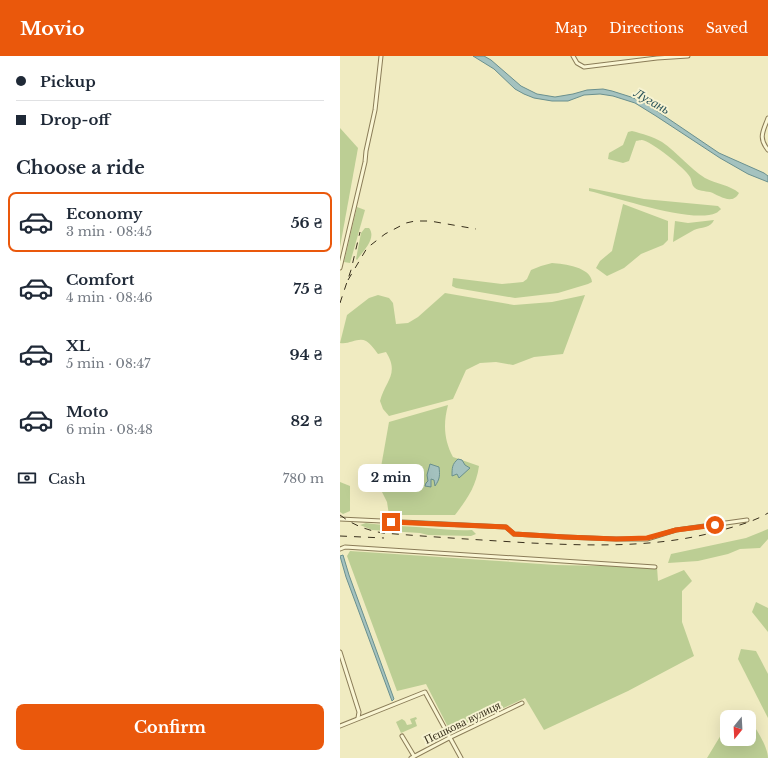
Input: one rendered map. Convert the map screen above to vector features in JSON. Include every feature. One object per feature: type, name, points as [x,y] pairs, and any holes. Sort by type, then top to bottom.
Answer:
[{"type":"street","points":[[340,268],[366,162],[366,152],[375,110],[381,56]]},
{"type":"street","points":[[572,56],[577,63],[584,67],[646,58],[688,56]]},
{"type":"street","points":[[768,118],[762,134],[762,141],[768,150]]},
{"type":"street","points":[[340,519],[506,527],[514,534],[616,539],[647,538],[676,530],[747,520]]},
{"type":"street","points":[[340,549],[345,547],[655,567]]},
{"type":"street","points":[[340,652],[360,712],[358,718]]},
{"type":"street","points":[[340,726],[425,692],[461,758]]},
{"type":"street","name":"Пєшкова вулиця","points":[[412,758],[449,738],[522,703]]},
{"type":"street","points":[[402,736],[412,758]]},
{"type":"green space","points":[[340,128],[358,148],[340,247]]},
{"type":"green space","points":[[632,131],[662,142],[705,178],[731,188],[739,193],[733,199],[729,199],[696,189],[690,177],[682,168],[653,145],[642,140],[636,141],[629,161],[623,163],[608,159],[609,153],[623,145],[628,132]]},
{"type":"green space","points":[[589,188],[644,199],[718,206],[721,209],[717,213],[690,215],[654,208],[589,191]]},
{"type":"green space","points":[[623,204],[668,221],[668,240],[663,245],[641,254],[624,268],[607,276],[596,268],[600,261],[612,251]]},
{"type":"green space","points":[[357,207],[365,210],[350,263],[344,262]]},
{"type":"green space","points":[[714,220],[711,225],[694,230],[673,242],[675,221],[688,223]]},
{"type":"green space","points":[[365,228],[369,228],[371,232],[370,240],[366,249],[357,260],[361,233]]},
{"type":"green space","points":[[552,263],[576,267],[587,273],[592,282],[558,293],[515,298],[456,288],[452,286],[453,278],[502,284],[523,282],[527,279],[531,270]]},
{"type":"green space","points":[[445,293],[514,305],[552,302],[585,295],[563,354],[534,357],[513,365],[496,362],[480,363],[466,370],[453,399],[389,416],[383,409],[380,401],[392,372],[390,360],[386,352],[378,354],[366,341],[360,340],[340,343],[347,315],[369,298],[378,295],[389,298],[393,303],[396,324],[408,323],[418,317]]},
{"type":"green space","points":[[448,405],[445,419],[445,432],[453,457],[479,466],[476,480],[470,492],[455,515],[389,515],[387,502],[378,484],[389,422]]},
{"type":"green space","points":[[340,482],[350,486],[350,511],[343,514],[340,512]]},
{"type":"green space","points":[[366,523],[450,530],[472,530],[476,534],[471,536],[428,535],[420,533],[372,530],[360,525]]},
{"type":"green space","points":[[768,529],[768,539],[760,548],[740,549],[728,554],[698,561],[668,563],[671,554],[746,538]]},
{"type":"green space","points":[[350,551],[556,565],[657,567],[658,581],[684,570],[692,581],[682,591],[682,622],[694,656],[628,691],[544,730],[525,698],[451,733],[426,684],[397,691],[347,556]]},
{"type":"green space","points":[[756,602],[768,608],[768,632],[752,612]]},
{"type":"green space","points":[[741,649],[756,651],[768,674],[768,718],[738,659]]},
{"type":"green space","points":[[416,717],[417,719],[415,720],[417,726],[401,733],[396,722],[402,719],[407,725],[412,724],[410,719]]},
{"type":"green space","points":[[756,729],[766,749],[768,758],[707,758],[720,737],[720,746],[756,746]]},
{"type":"water","points":[[473,56],[484,56],[491,60],[521,86],[537,94],[555,97],[587,90],[603,89],[641,101],[719,153],[764,173],[768,176],[768,182],[748,174],[720,158],[635,103],[613,96],[600,94],[584,95],[568,101],[552,101],[534,98],[515,89],[494,69]]},
{"type":"water","points":[[458,459],[462,460],[465,465],[470,468],[459,478],[457,474],[452,476],[453,466]]},
{"type":"water","points":[[430,464],[439,467],[440,472],[439,479],[435,486],[434,480],[431,479],[431,487],[425,486],[428,481],[427,475]]},
{"type":"water","points":[[343,555],[394,699],[392,701],[346,577],[340,556]]},
{"type":"railway","points":[[348,280],[367,248],[385,234],[406,223],[415,221],[430,221],[476,229]]},
{"type":"railway","points":[[340,303],[351,270],[360,232]]},
{"type":"railway","points":[[340,515],[360,527],[383,533],[531,543],[605,545],[654,543],[678,540],[726,529],[768,513]]},
{"type":"railway","points":[[340,536],[384,538]]},
{"type":"route","points":[[391,522],[506,527],[514,534],[616,539],[647,538],[676,530],[715,525]]},
{"type":"water label","name":"Лугань","points":[[652,101]]}]
